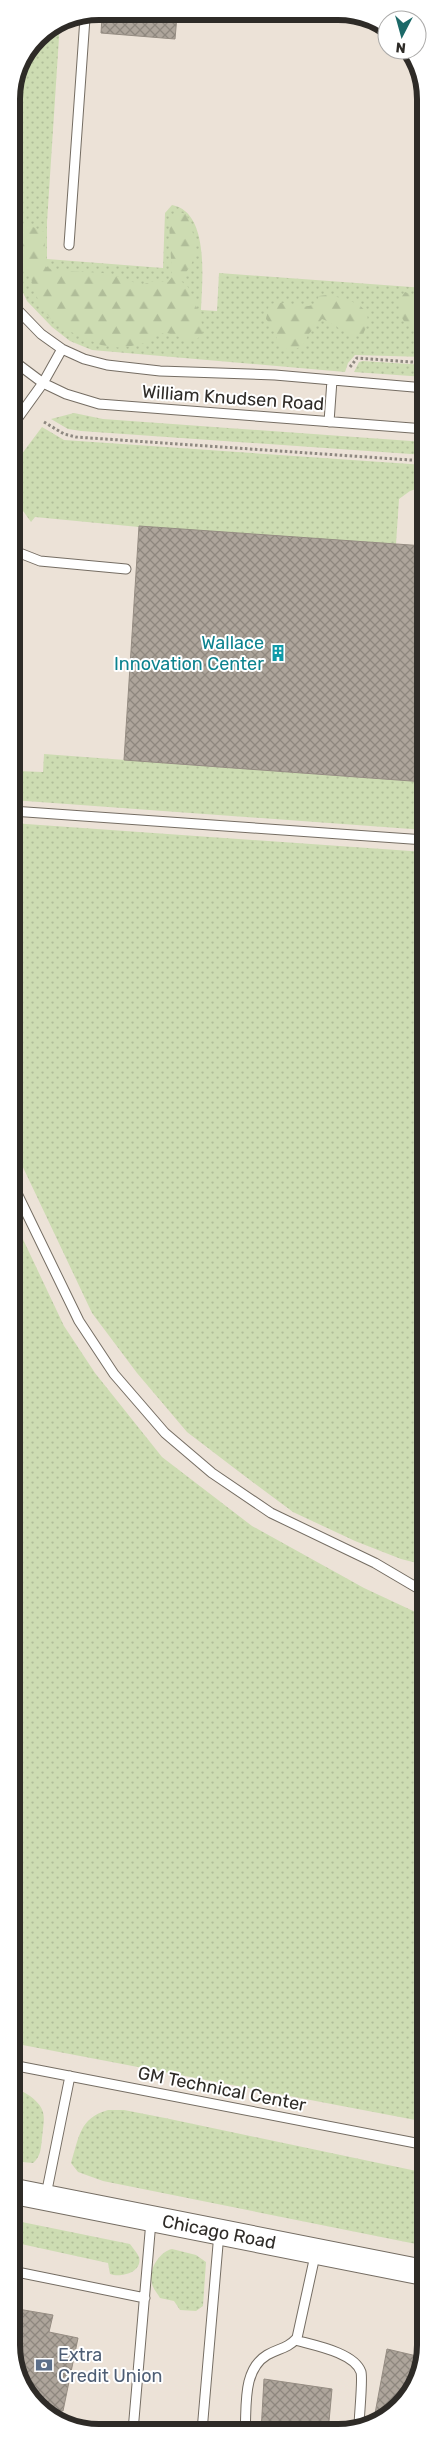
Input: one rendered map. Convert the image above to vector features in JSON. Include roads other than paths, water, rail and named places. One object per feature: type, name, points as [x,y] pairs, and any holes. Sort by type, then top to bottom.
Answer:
[{"type":"main road","name":"Chicago Road","points":[[20,2193],[417,2271]]},
{"type":"lane","points":[[68,245],[85,22]]},
{"type":"lane","name":"William Knudsen Road","points":[[20,312],[41,334],[62,349],[84,359],[106,365],[160,371],[275,374],[417,387]]},
{"type":"lane","points":[[20,415],[42,383],[62,349]]},
{"type":"lane","name":"William Knudsen Road","points":[[20,366],[42,383],[66,394],[99,404],[417,428]]},
{"type":"lane","points":[[328,422],[332,380]]},
{"type":"lane","points":[[20,553],[40,561],[126,569]]},
{"type":"lane","points":[[20,812],[417,839]]},
{"type":"lane","points":[[20,1199],[79,1321],[114,1374],[165,1433],[212,1473],[271,1514],[375,1563],[417,1588]]},
{"type":"lane","name":"GM Technical Center","points":[[20,2067],[417,2143]]},
{"type":"lane","points":[[46,2198],[70,2076]]},
{"type":"lane","points":[[135,2424],[152,2218]]},
{"type":"lane","points":[[203,2424],[219,2232]]},
{"type":"lane","points":[[246,2424],[249,2378],[254,2367],[265,2357],[289,2347],[295,2340],[308,2292],[316,2251]]},
{"type":"lane","points":[[20,2273],[145,2298]]},
{"type":"lane","points":[[295,2340],[334,2351],[353,2362],[361,2372],[359,2421]]},
{"type":"place","name":"Wallace Innovation Center","points":[[278,653]]},
{"type":"place","name":"Extra Credit Union","points":[[44,2365]]}]
